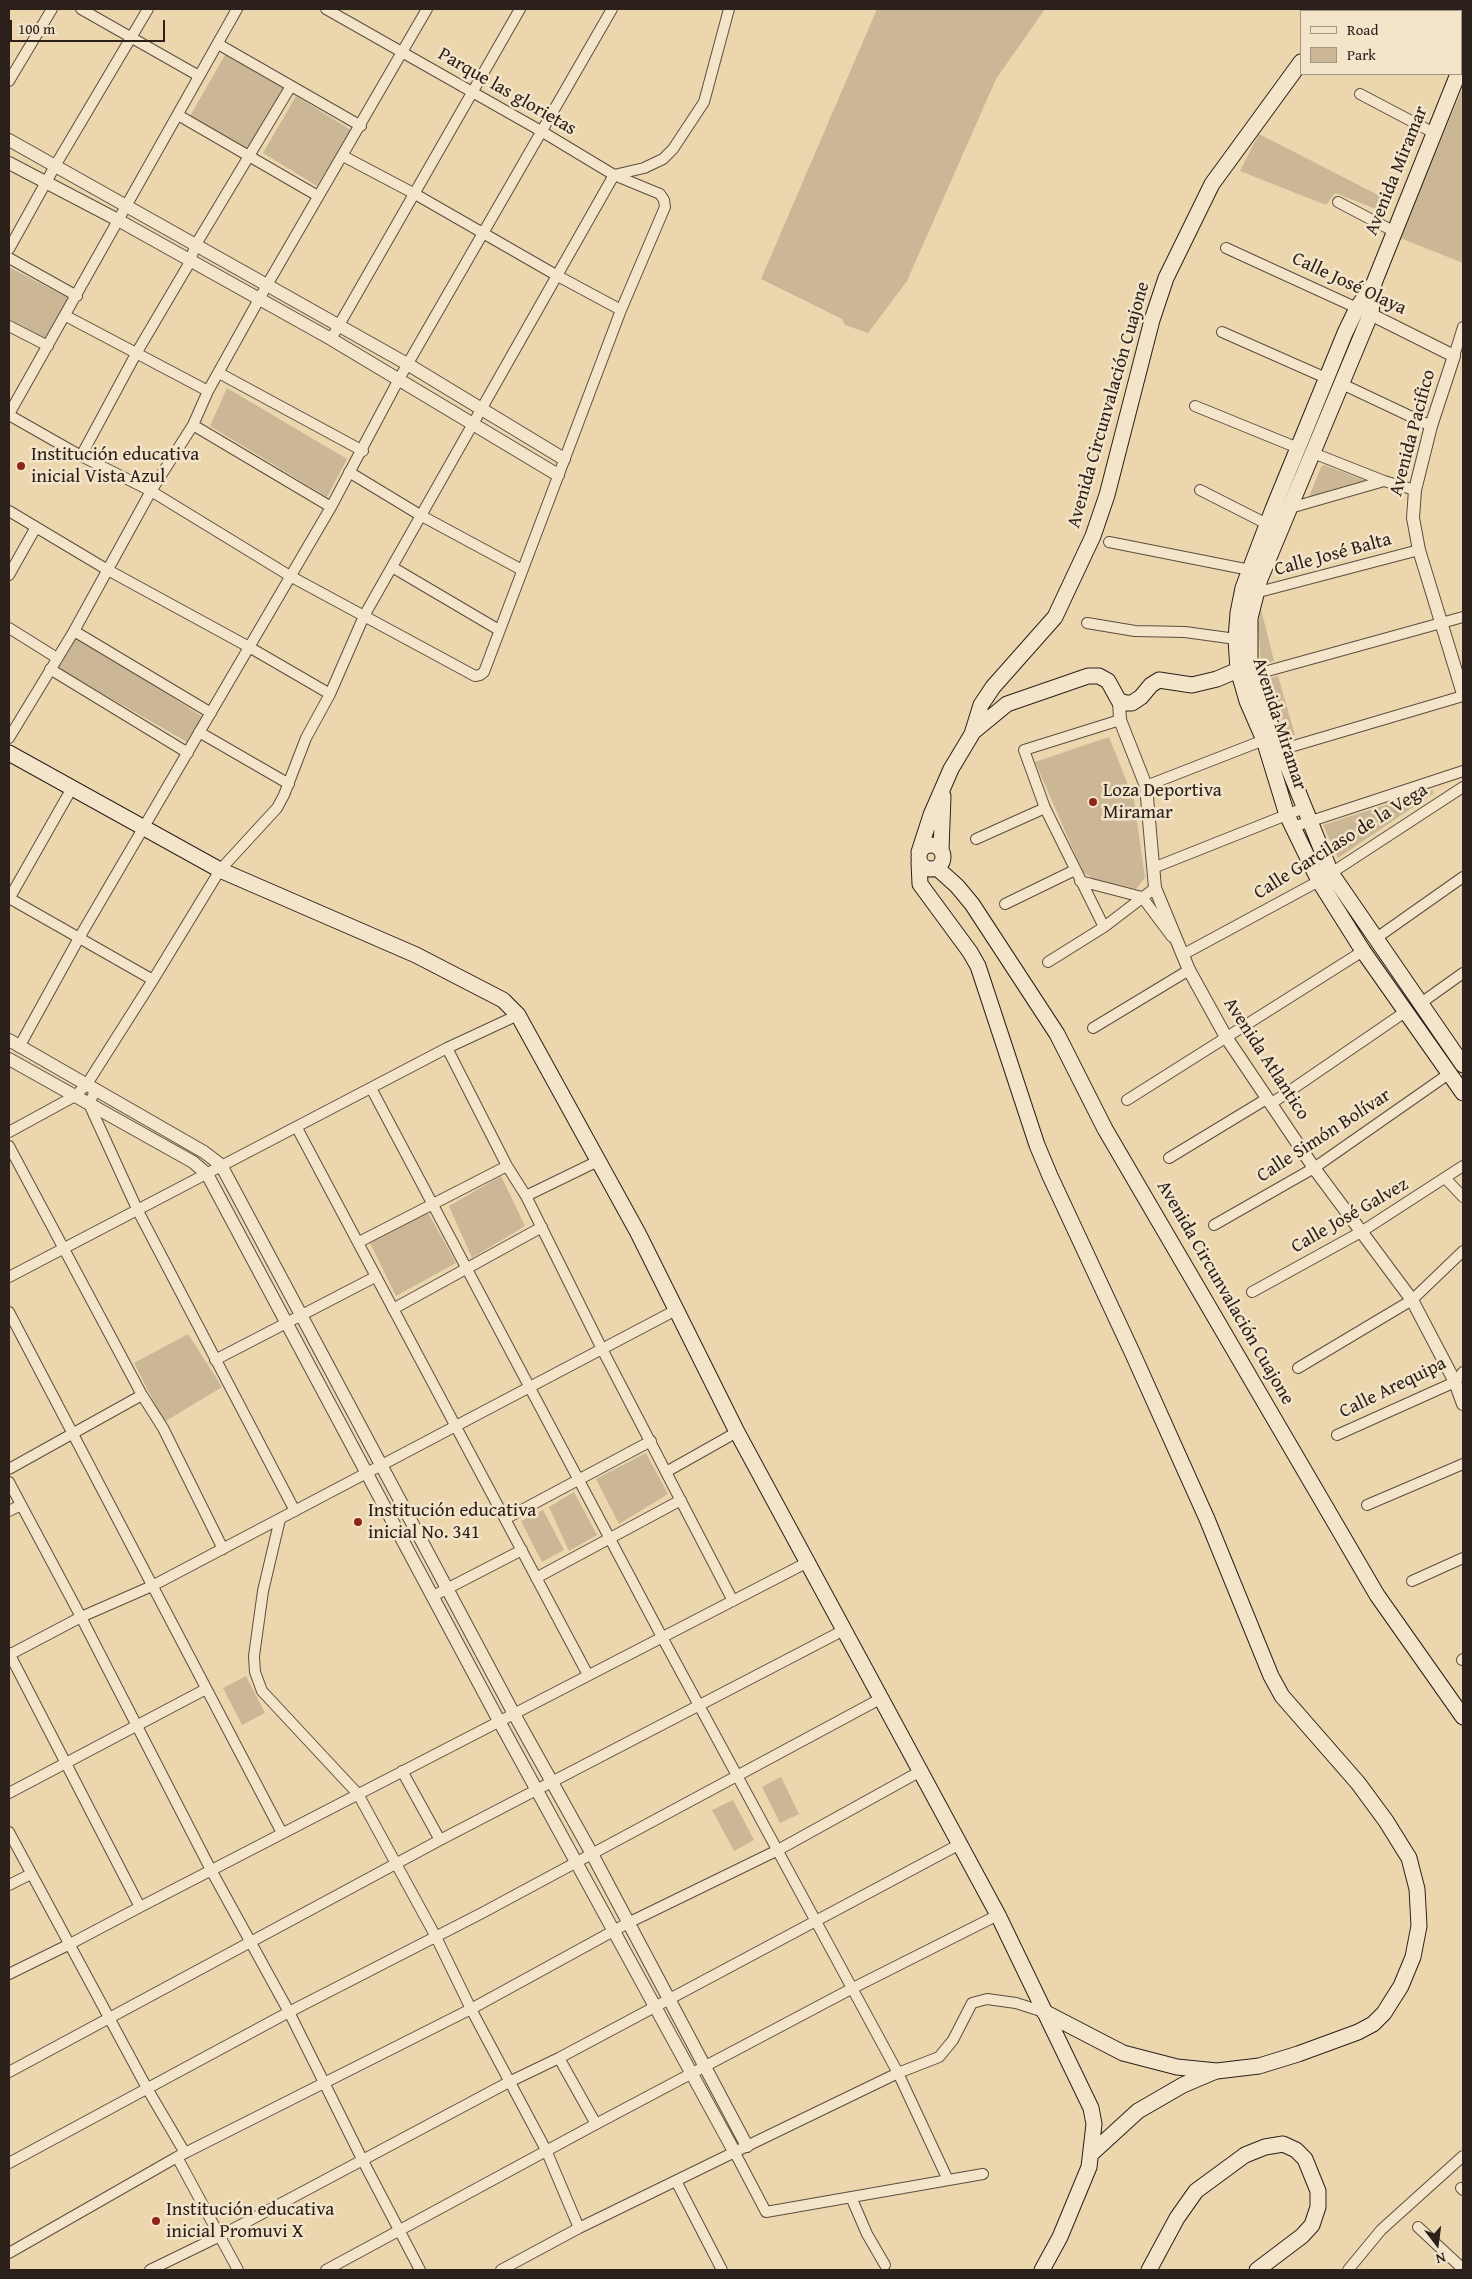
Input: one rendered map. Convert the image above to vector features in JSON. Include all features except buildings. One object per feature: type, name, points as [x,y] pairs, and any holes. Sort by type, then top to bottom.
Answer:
[{"type":"main road","name":"Avenida Circunvalación Cuajone","points":[[1300,63],[1212,184],[1166,278],[1152,320],[1107,495],[1094,536],[1055,617],[992,688],[981,705],[972,734],[944,785],[931,815],[932,859],[972,904],[1057,1034],[1106,1129],[1377,1595],[1463,1717]]},
{"type":"main road","name":"Avenida Miramar","points":[[1457,75],[1364,310],[1342,384],[1255,593],[1249,631],[1253,675],[1280,750],[1307,815],[1325,877],[1375,940],[1421,1003],[1457,1069],[1463,1093]]},
{"type":"main road","name":"Avenida Miramar","points":[[1364,310],[1326,378],[1250,570],[1240,601],[1236,639],[1238,670],[1247,701],[1264,740],[1290,821],[1325,877],[1363,951],[1405,1012],[1457,1069]]},
{"type":"main road","points":[[972,734],[1007,704],[1088,676],[1099,676],[1108,681],[1119,701],[1132,703],[1159,680],[1192,685],[1217,679],[1238,670]]},
{"type":"main road","points":[[9,753],[220,870],[416,955],[503,1000],[518,1015],[638,1233],[737,1432],[998,1915],[1091,2108],[1094,2124],[1089,2167],[1060,2237],[1042,2270]]},
{"type":"main road","name":"Avenida Circunvalación Cuajone","points":[[932,859],[944,785]]},
{"type":"main road","points":[[932,859],[920,884],[970,952],[978,966],[1047,1168],[1207,1519],[1271,1676],[1282,1696],[1363,1790],[1409,1858],[1417,1889],[1419,1926],[1413,1957],[1401,1986],[1384,2013],[1372,2024],[1358,2032],[1298,2054],[1259,2066],[1218,2071],[1177,2067],[1123,2053],[1044,2012]]},
{"type":"main road","points":[[1091,2154],[1138,2111],[1183,2086],[1218,2071]]},
{"type":"main road","points":[[1149,2270],[1177,2218],[1196,2191],[1245,2155],[1265,2147],[1283,2144],[1296,2150],[1305,2159],[1318,2191],[1318,2207],[1312,2225],[1302,2236],[1256,2270]]},
{"type":"street","points":[[9,81],[52,9]]},
{"type":"street","points":[[81,9],[199,76]]},
{"type":"street","points":[[9,249],[55,166],[148,9]]},
{"type":"street","points":[[237,9],[178,115],[125,204],[77,296],[9,415],[80,456],[151,491],[290,576],[475,676],[480,675],[484,672],[621,310],[415,194],[343,156]]},
{"type":"street","name":"Parque las glorietas","points":[[326,9],[472,91],[614,175],[660,194],[666,207],[621,310]]},
{"type":"street","points":[[9,738],[74,631],[106,569],[151,491],[193,425],[208,391],[267,285],[361,126],[427,9]]},
{"type":"street","points":[[331,339],[520,9]]},
{"type":"street","points":[[612,9],[409,365],[399,379],[331,507],[80,938],[14,1044],[91,1086],[204,1152],[221,1165],[514,1714],[592,1854],[748,2146]]},
{"type":"street","points":[[295,1511],[138,1211],[88,1104],[91,1086],[220,870],[277,808],[289,784],[306,738],[330,694],[364,616],[614,175],[644,168],[663,160],[692,123],[704,102],[728,9]]},
{"type":"street","points":[[218,44],[361,126]]},
{"type":"street","points":[[80,456],[137,352],[190,262],[195,246],[291,86]]},
{"type":"street","points":[[1360,94],[1434,133]]},
{"type":"street","points":[[178,115],[318,196]]},
{"type":"street","points":[[9,140],[409,365],[564,459]]},
{"type":"street","points":[[9,163],[118,220],[190,262],[331,339],[558,475]]},
{"type":"street","points":[[1338,202],[1394,232]]},
{"type":"street","name":"Calle José Olaya","points":[[1226,248],[1364,310],[1454,356]]},
{"type":"street","points":[[9,258],[77,296]]},
{"type":"street","points":[[66,316],[208,391]]},
{"type":"street","points":[[9,326],[48,346]]},
{"type":"street","name":"Avenida Pacifico","points":[[1463,327],[1431,426],[1414,490],[1413,518],[1419,550],[1463,695]]},
{"type":"street","points":[[1222,332],[1326,378]]},
{"type":"street","points":[[219,373],[362,451]]},
{"type":"street","points":[[1342,384],[1431,426]]},
{"type":"street","points":[[1196,406],[1298,448]]},
{"type":"street","points":[[193,425],[331,507]]},
{"type":"street","points":[[1313,453],[1384,481],[1414,490]]},
{"type":"street","points":[[349,472],[420,515],[522,570]]},
{"type":"street","points":[[1290,508],[1384,481]]},
{"type":"street","points":[[1200,490],[1267,524]]},
{"type":"street","points":[[9,512],[106,569],[249,647],[330,694]]},
{"type":"street","points":[[9,575],[36,527]]},
{"type":"street","points":[[1109,542],[1250,570]]},
{"type":"street","name":"Calle José Balta","points":[[1255,593],[1419,550]]},
{"type":"street","points":[[392,567],[499,630]]},
{"type":"street","points":[[1253,675],[1463,617]]},
{"type":"street","points":[[1087,622],[1135,631],[1185,632],[1236,639]]},
{"type":"street","points":[[9,628],[57,658]]},
{"type":"street","points":[[74,631],[211,713]]},
{"type":"street","points":[[50,669],[188,753]]},
{"type":"street","points":[[1280,750],[1463,695]]},
{"type":"street","name":"Avenida Atlantico","points":[[1119,701],[1120,720],[1146,786],[1155,888],[1189,970],[1226,1037],[1314,1168],[1412,1300],[1454,1382],[1463,1404]]},
{"type":"street","points":[[1104,927],[1045,808],[1024,750],[1120,720]]},
{"type":"street","points":[[199,732],[289,784]]},
{"type":"street","points":[[1146,786],[1264,740]]},
{"type":"street","points":[[1153,868],[1307,815],[1463,771]]},
{"type":"street","name":"Calle Garcilaso de la Vega","points":[[1183,952],[1325,877],[1463,787]]},
{"type":"street","points":[[72,788],[9,898],[153,980]]},
{"type":"street","points":[[976,839],[1045,808]]},
{"type":"street","points":[[1005,904],[1076,870]]},
{"type":"street","points":[[1375,940],[1463,877]]},
{"type":"street","points":[[1080,881],[1142,897],[1183,952]]},
{"type":"street","points":[[1048,962],[1104,927],[1155,888]]},
{"type":"street","points":[[1127,1100],[1363,951]]},
{"type":"street","points":[[1093,1028],[1189,970]]},
{"type":"street","points":[[1421,1003],[1463,972]]},
{"type":"street","points":[[1169,1158],[1270,1100],[1405,1012]]},
{"type":"street","points":[[9,1277],[447,1048],[518,1015]]},
{"type":"street","points":[[447,1048],[508,1166],[526,1196],[602,1349],[733,1601]]},
{"type":"street","points":[[9,1059],[193,1162],[207,1174],[499,1721],[615,1930],[766,2212],[983,2174]]},
{"type":"street","name":"Calle Simón Bolívar","points":[[1214,1225],[1314,1168],[1457,1069]]},
{"type":"street","points":[[9,1132],[91,1086]]},
{"type":"street","points":[[371,1088],[662,1637],[898,2073],[948,2180]]},
{"type":"street","points":[[297,1128],[588,1675]]},
{"type":"street","points":[[9,1146],[63,1250],[142,1394],[163,1428],[223,1548]]},
{"type":"street","points":[[526,1196],[598,1161]]},
{"type":"street","points":[[359,1242],[508,1166]]},
{"type":"street","name":"Calle José Galvez","points":[[1252,1292],[1361,1232],[1446,1179],[1463,1166]]},
{"type":"street","points":[[1446,1179],[1463,1197]]},
{"type":"street","points":[[393,1309],[542,1227]]},
{"type":"street","points":[[1298,1368],[1412,1300],[1463,1251]]},
{"type":"street","points":[[215,1360],[375,1277]]},
{"type":"street","points":[[140,1907],[9,1655],[81,1617],[152,1586],[676,1310]]},
{"type":"street","points":[[9,1312],[282,1833]]},
{"type":"street","name":"Calle Arequipa","points":[[1337,1435],[1454,1382],[1463,1372]]},
{"type":"street","points":[[9,1469],[73,1435],[142,1394]]},
{"type":"street","points":[[666,1472],[737,1432]]},
{"type":"street","points":[[504,1519],[651,1441]]},
{"type":"street","points":[[1367,1505],[1463,1464]]},
{"type":"street","points":[[9,1482],[81,1617],[210,1870],[289,2012],[420,2270]]},
{"type":"street","points":[[536,1578],[680,1500]]},
{"type":"street","points":[[9,1511],[21,1505]]},
{"type":"street","points":[[280,1519],[263,1591],[254,1656],[255,1672],[262,1691],[358,1794],[436,1937],[471,2009],[546,2150],[579,2228]]},
{"type":"street","points":[[433,1596],[522,1550]]},
{"type":"street","points":[[1412,1581],[1463,1558]]},
{"type":"street","points":[[9,1974],[808,1562]]},
{"type":"street","points":[[9,2072],[440,1840],[844,1630]]},
{"type":"street","points":[[9,1793],[206,1689]]},
{"type":"street","points":[[9,2163],[148,2090],[289,2012],[436,1937],[880,1699]]},
{"type":"street","points":[[402,1771],[440,1840]]},
{"type":"street","points":[[9,2252],[181,2155],[471,2009],[628,1923],[778,1850],[920,1772]]},
{"type":"street","points":[[9,1832],[148,2090],[238,2270]]},
{"type":"street","points":[[150,2270],[220,2236],[509,2082],[559,2058],[816,1923],[960,1844]]},
{"type":"street","points":[[9,1885],[31,1874]]},
{"type":"street","points":[[326,2270],[400,2232],[546,2150],[852,1989],[998,1915]]},
{"type":"street","points":[[501,2270],[579,2228],[898,2073],[939,2057],[953,2040],[972,2003],[987,1999],[1016,2003],[1044,2012]]},
{"type":"street","points":[[559,2058],[596,2124]]},
{"type":"street","points":[[1348,2270],[1381,2230],[1463,2156]]},
{"type":"street","points":[[676,2181],[722,2270]]},
{"type":"street","points":[[852,2197],[867,2234],[885,2265]]},
{"type":"street","points":[[1418,2227],[1463,2269]]},
{"type":"green space","points":[[877,9],[1045,9],[996,79],[907,281],[868,333],[845,325],[842,319],[761,279]]},
{"type":"green space","points":[[225,55],[283,88],[248,149],[190,116]]},
{"type":"green space","points":[[1463,87],[1463,263],[1400,238]]},
{"type":"green space","points":[[296,96],[351,130],[317,186],[263,153]]},
{"type":"green space","points":[[1259,134],[1386,199],[1381,211],[1335,193],[1326,205],[1240,171]]},
{"type":"green space","points":[[9,267],[68,298],[45,338],[9,319]]},
{"type":"green space","points":[[227,388],[347,459],[327,497],[210,426]]},
{"type":"green space","points":[[1324,465],[1364,480],[1364,484],[1311,500],[1309,497],[1321,467]]},
{"type":"green space","points":[[1261,609],[1274,661],[1261,665],[1258,625]]},
{"type":"green space","points":[[77,637],[203,717],[187,742],[58,668]]},
{"type":"green space","points":[[1278,676],[1295,735],[1288,735],[1271,693],[1269,684],[1271,678]]},
{"type":"green space","points":[[1109,737],[1134,800],[1145,878],[1136,889],[1094,879],[1083,872],[1035,762]]},
{"type":"green space","points":[[1432,790],[1434,793],[1338,858],[1323,825]]},
{"type":"green space","points":[[501,1176],[525,1226],[472,1258],[449,1206]]},
{"type":"green space","points":[[426,1209],[456,1263],[396,1296],[369,1241]]},
{"type":"green space","points":[[188,1334],[222,1387],[164,1422],[134,1363]]},
{"type":"green space","points":[[646,1453],[668,1494],[619,1524],[596,1479]]},
{"type":"green space","points":[[574,1492],[597,1535],[569,1551],[549,1507]]},
{"type":"green space","points":[[543,1510],[564,1550],[542,1562],[521,1521]]},
{"type":"green space","points":[[246,1676],[265,1713],[242,1725],[223,1688]]},
{"type":"green space","points":[[781,1777],[799,1814],[780,1823],[762,1787]]},
{"type":"green space","points":[[733,1800],[754,1840],[734,1851],[712,1810]]},
{"type":"place","name":"Institución educativa inicial Vista Azul","points":[[21,466]]},
{"type":"place","name":"Loza Deportiva Miramar","points":[[1093,802]]},
{"type":"place","name":"Institución educativa inicial No. 341","points":[[358,1522]]},
{"type":"place","name":"Institución educativa inicial Promuvi X","points":[[156,2221]]}]
